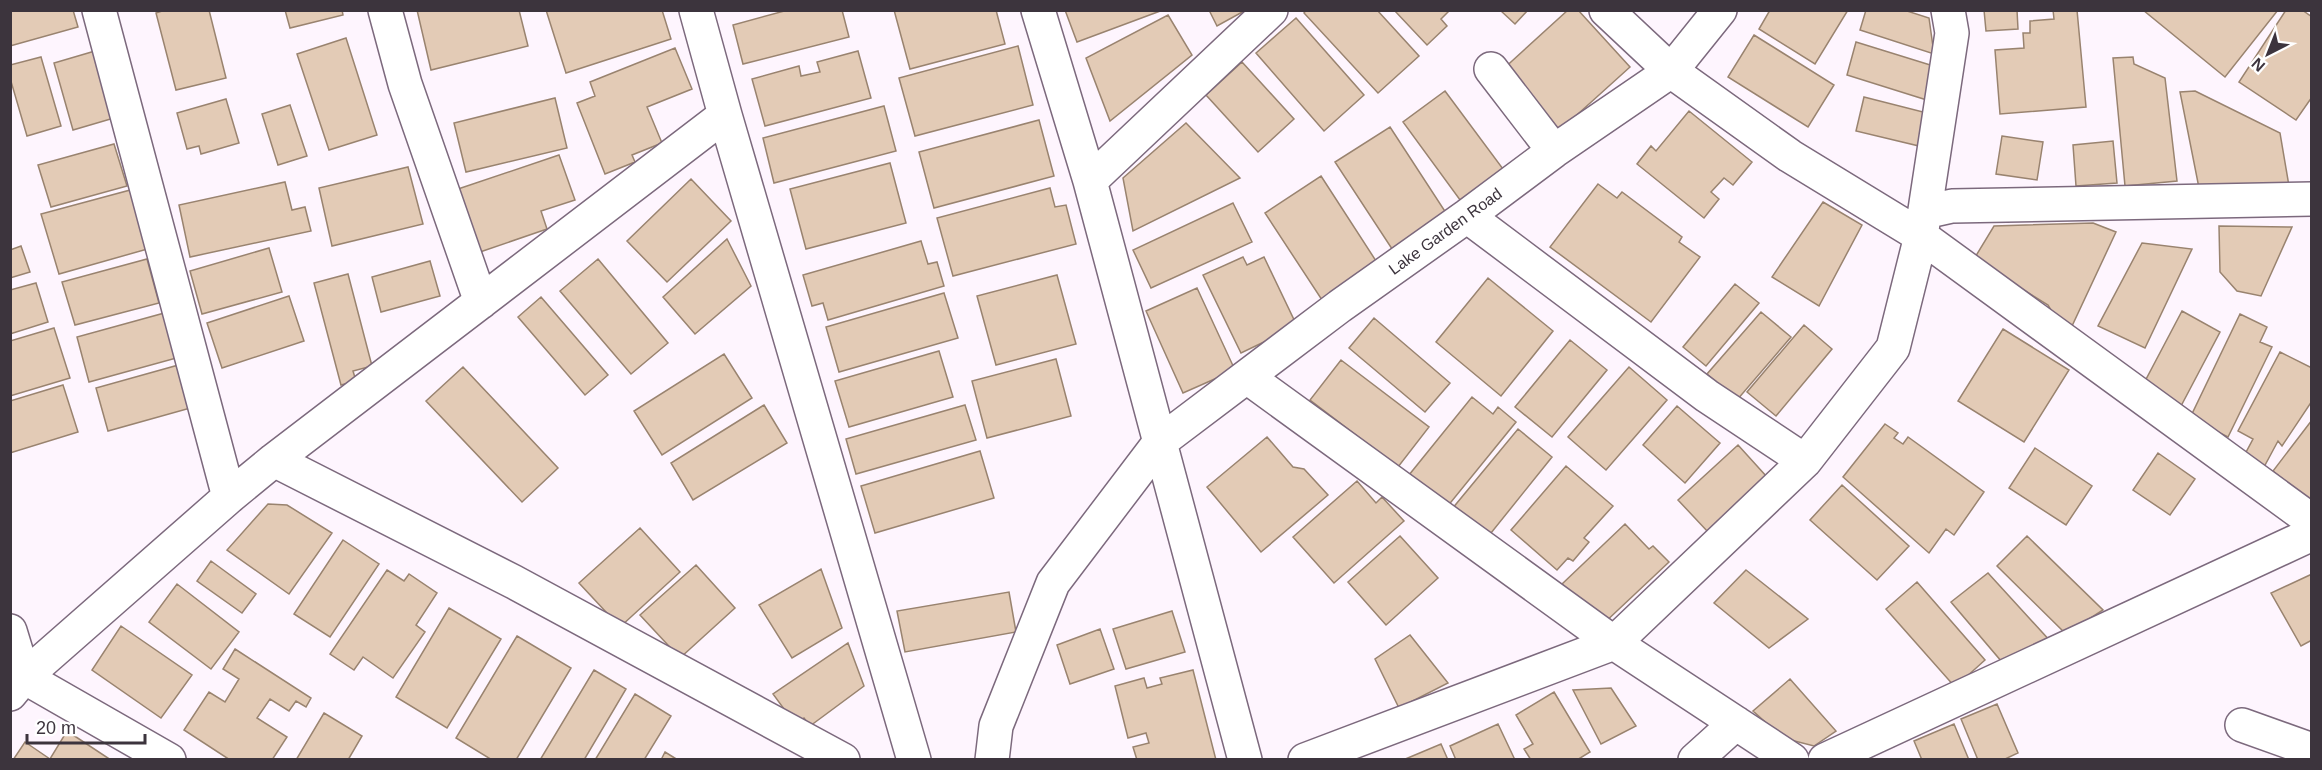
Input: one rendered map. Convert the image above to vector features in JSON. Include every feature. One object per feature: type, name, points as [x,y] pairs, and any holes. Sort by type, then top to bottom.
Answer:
[{"type":"street","points":[[99,10],[229,497]]},
{"type":"street","points":[[385,10],[405,84],[481,302]]},
{"type":"street","points":[[696,10],[724,115],[914,759]]},
{"type":"street","points":[[1038,10],[1090,181],[1245,759]]},
{"type":"street","points":[[1090,181],[1271,10]]},
{"type":"street","points":[[1606,10],[1671,71],[1790,156],[1923,224],[2312,521]]},
{"type":"street","name":"Lake Garden Road","points":[[992,759],[996,726],[1053,583],[1161,442],[1340,306],[1671,71],[1720,10]]},
{"type":"street","points":[[1305,759],[1614,643],[1805,461],[1893,348],[1923,224],[1952,33],[1948,10]]},
{"type":"street","points":[[1491,69],[1554,152]]},
{"type":"street","points":[[17,685],[229,497],[274,460],[724,115]]},
{"type":"street","points":[[1923,224],[1952,206],[2312,199]]},
{"type":"street","points":[[1467,216],[1707,396],[1805,461]]},
{"type":"street","points":[[1247,377],[1614,643],[1792,759]]},
{"type":"street","points":[[274,460],[514,582],[843,759]]},
{"type":"street","points":[[1825,759],[2312,534]]},
{"type":"street","points":[[10,631],[17,685]]},
{"type":"street","points":[[17,685],[169,759]]},
{"type":"street","points":[[1695,759],[1736,723]]},
{"type":"street","points":[[2242,724],[2312,750]]},
{"type":"building","points":[[10,10],[73,10],[78,27],[10,46]]},
{"type":"building","points":[[165,10],[209,10],[226,78],[176,90],[156,13]]},
{"type":"building","points":[[285,10],[342,10],[343,15],[290,28]]},
{"type":"building","points":[[417,10],[519,10],[528,46],[431,70]]},
{"type":"building","points":[[546,10],[662,10],[671,39],[566,73]]},
{"type":"building","points":[[788,10],[842,10],[849,37],[743,64],[733,25]]},
{"type":"building","points":[[894,10],[996,10],[1005,44],[910,69]]},
{"type":"building","points":[[1065,10],[1163,10],[1077,42]]},
{"type":"building","points":[[1209,10],[1246,10],[1217,26]]},
{"type":"building","points":[[1306,10],[1377,10],[1419,56],[1378,93],[1304,13]]},
{"type":"building","points":[[1394,10],[1450,10],[1441,19],[1447,26],[1427,45]]},
{"type":"building","points":[[1500,10],[1528,10],[1515,24]]},
{"type":"building","points":[[1568,10],[1578,10],[1630,67],[1558,132],[1501,71]]},
{"type":"building","points":[[1770,10],[1848,10],[1815,64],[1759,29]]},
{"type":"building","points":[[1866,10],[1904,10],[1929,18],[1934,54],[1860,30]]},
{"type":"building","points":[[1984,10],[2017,10],[2018,29],[1986,31]]},
{"type":"building","points":[[2053,10],[2077,10],[2086,107],[2000,114],[1995,50],[2024,48],[2023,33],[2030,33],[2030,21],[2054,19]]},
{"type":"building","points":[[2143,10],[2278,10],[2225,77]]},
{"type":"building","points":[[2286,10],[2302,10],[2312,17],[2312,97],[2296,120],[2239,82]]},
{"type":"building","points":[[1168,15],[1192,55],[1110,121],[1086,58]]},
{"type":"building","points":[[1296,18],[1364,95],[1324,131],[1256,53]]},
{"type":"building","points":[[1754,35],[1834,85],[1808,127],[1728,77]]},
{"type":"building","points":[[346,38],[377,135],[329,150],[297,54]]},
{"type":"building","points":[[1856,42],[1940,68],[1930,101],[1847,75]]},
{"type":"building","points":[[1018,46],[1033,105],[915,136],[899,78]]},
{"type":"building","points":[[675,48],[692,89],[647,107],[662,143],[632,155],[635,162],[605,174],[577,103],[595,96],[590,82]]},
{"type":"building","points":[[95,51],[114,118],[73,130],[54,63]]},
{"type":"building","points":[[858,51],[871,98],[765,126],[752,79],[799,66],[801,76],[820,72],[817,62]]},
{"type":"building","points":[[41,57],[61,126],[27,136],[10,78],[10,65]]},
{"type":"building","points":[[2133,57],[2134,64],[2165,78],[2177,181],[2125,186],[2113,58]]},
{"type":"building","points":[[1242,62],[1294,119],[1258,152],[1206,95]]},
{"type":"building","points":[[1445,91],[1506,173],[1463,204],[1403,122]]},
{"type":"building","points":[[2195,91],[2280,133],[2289,186],[2199,188],[2180,92]]},
{"type":"building","points":[[1864,97],[1927,113],[1919,146],[1856,131]]},
{"type":"building","points":[[555,98],[567,148],[466,172],[454,123]]},
{"type":"building","points":[[226,99],[239,143],[201,154],[199,146],[187,149],[177,113]]},
{"type":"building","points":[[290,105],[307,156],[278,165],[262,114]]},
{"type":"building","points":[[884,106],[896,151],[774,183],[763,138]]},
{"type":"building","points":[[1689,111],[1752,162],[1733,185],[1724,178],[1711,192],[1719,199],[1704,218],[1637,164],[1651,146],[1656,151]]},
{"type":"building","points":[[1039,120],[1054,176],[934,208],[919,152]]},
{"type":"building","points":[[1186,123],[1240,178],[1133,231],[1123,178]]},
{"type":"building","points":[[1390,127],[1450,219],[1396,255],[1335,162]]},
{"type":"building","points":[[2002,136],[2043,142],[2037,180],[1996,174]]},
{"type":"building","points":[[2113,141],[2117,183],[2076,186],[2073,145]]},
{"type":"building","points":[[114,144],[127,186],[51,207],[38,165]]},
{"type":"building","points":[[559,155],[575,200],[541,211],[547,229],[480,252],[458,189]]},
{"type":"building","points":[[890,163],[906,223],[806,249],[790,189]]},
{"type":"building","points":[[408,167],[423,224],[332,246],[319,188]]},
{"type":"building","points":[[1321,176],[1378,264],[1322,300],[1265,213]]},
{"type":"building","points":[[691,179],[731,221],[667,282],[627,241]]},
{"type":"building","points":[[285,182],[292,210],[305,207],[311,231],[190,257],[179,205]]},
{"type":"building","points":[[1598,184],[1617,198],[1622,192],[1682,237],[1679,242],[1700,257],[1651,322],[1550,247]]},
{"type":"building","points":[[1050,188],[1055,207],[1066,205],[1076,244],[953,276],[937,218]]},
{"type":"building","points":[[134,189],[151,248],[59,274],[41,214]]},
{"type":"building","points":[[1823,202],[1862,225],[1819,306],[1772,277]]},
{"type":"building","points":[[1233,203],[1252,242],[1151,288],[1133,250]]},
{"type":"building","points":[[2093,223],[2116,232],[2072,326],[2057,320],[2048,305],[1974,259],[1994,226]]},
{"type":"building","points":[[2219,226],[2292,227],[2261,296],[2237,291],[2220,272]]},
{"type":"building","points":[[727,239],[751,286],[695,334],[663,297]]},
{"type":"building","points":[[921,241],[928,264],[937,262],[944,286],[828,320],[823,303],[812,306],[803,275]]},
{"type":"building","points":[[2142,243],[2192,249],[2145,348],[2098,326]]},
{"type":"building","points":[[21,246],[30,272],[10,278],[10,250]]},
{"type":"building","points":[[269,248],[282,292],[202,314],[190,271]]},
{"type":"building","points":[[1243,257],[1247,265],[1264,257],[1297,326],[1241,353],[1203,275]]},
{"type":"building","points":[[147,259],[159,303],[75,325],[62,282]]},
{"type":"building","points":[[598,259],[668,343],[631,374],[560,291]]},
{"type":"building","points":[[430,261],[440,296],[381,312],[372,277]]},
{"type":"building","points":[[348,274],[372,366],[353,371],[356,381],[341,385],[314,283]]},
{"type":"building","points":[[1057,275],[1076,344],[996,365],[977,296]]},
{"type":"building","points":[[1488,278],[1553,331],[1501,396],[1436,342]]},
{"type":"building","points":[[36,283],[48,322],[10,334],[10,290]]},
{"type":"building","points":[[1735,284],[1759,303],[1706,366],[1683,347]]},
{"type":"building","points":[[1197,288],[1235,370],[1183,393],[1146,311]]},
{"type":"building","points":[[944,293],[958,338],[839,372],[826,327]]},
{"type":"building","points":[[289,296],[304,341],[222,368],[207,323]]},
{"type":"building","points":[[541,297],[608,375],[585,395],[518,317]]},
{"type":"building","points":[[2182,311],[2220,332],[2181,406],[2143,385]]},
{"type":"building","points":[[168,312],[180,357],[89,382],[77,337]]},
{"type":"building","points":[[1761,312],[1791,337],[1737,400],[1707,374]]},
{"type":"building","points":[[2240,314],[2267,327],[2260,342],[2272,347],[2228,437],[2190,418]]},
{"type":"building","points":[[1374,318],[1450,383],[1425,412],[1349,348]]},
{"type":"building","points":[[1804,325],[1832,349],[1776,416],[1747,392]]},
{"type":"building","points":[[54,328],[70,378],[10,396],[10,341]]},
{"type":"building","points":[[2003,329],[2069,370],[2024,442],[1958,401]]},
{"type":"building","points":[[1570,340],[1607,370],[1552,437],[1515,407]]},
{"type":"building","points":[[939,351],[953,397],[849,427],[835,381]]},
{"type":"building","points":[[2280,352],[2312,368],[2312,401],[2282,446],[2278,441],[2264,467],[2244,456],[2253,439],[2238,431]]},
{"type":"building","points":[[724,354],[752,398],[662,455],[634,411]]},
{"type":"building","points":[[1056,359],[1071,416],[987,438],[972,381]]},
{"type":"building","points":[[1341,360],[1429,427],[1398,467],[1310,400]]},
{"type":"building","points":[[182,364],[194,407],[108,431],[96,388]]},
{"type":"building","points":[[463,367],[558,468],[522,502],[426,401]]},
{"type":"building","points":[[1629,367],[1667,400],[1606,470],[1568,437]]},
{"type":"building","points":[[63,385],[78,432],[10,453],[10,401]]},
{"type":"building","points":[[1472,397],[1493,414],[1498,407],[1516,422],[1447,507],[1409,475]]},
{"type":"building","points":[[764,405],[787,443],[693,500],[671,463]]},
{"type":"building","points":[[965,405],[976,440],[856,474],[846,439]]},
{"type":"building","points":[[1677,406],[1720,443],[1685,483],[1643,445]]},
{"type":"building","points":[[2312,420],[2312,500],[2311,501],[2273,471]]},
{"type":"building","points":[[1885,424],[1898,433],[1894,438],[1903,444],[1908,437],[1984,492],[1954,535],[1946,529],[1929,553],[1843,477]]},
{"type":"building","points":[[1518,429],[1552,457],[1487,538],[1452,509]]},
{"type":"building","points":[[1267,437],[1293,467],[1304,469],[1328,495],[1261,552],[1207,487]]},
{"type":"building","points":[[1738,445],[1767,477],[1708,532],[1678,500]]},
{"type":"building","points":[[2035,448],[2092,486],[2066,525],[2009,488]]},
{"type":"building","points":[[980,451],[994,498],[875,533],[861,486]]},
{"type":"building","points":[[2158,453],[2195,479],[2170,515],[2133,490]]},
{"type":"building","points":[[1566,466],[1613,506],[1584,538],[1589,542],[1573,561],[1568,558],[1557,570],[1511,530]]},
{"type":"building","points":[[1357,481],[1376,503],[1382,497],[1404,521],[1334,583],[1293,537]]},
{"type":"building","points":[[1842,485],[1909,546],[1877,580],[1810,520]]},
{"type":"building","points":[[268,504],[287,505],[332,533],[289,594],[227,550]]},
{"type":"building","points":[[1625,524],[1649,549],[1653,546],[1669,562],[1601,626],[1562,584]]},
{"type":"building","points":[[640,528],[680,572],[620,627],[579,583]]},
{"type":"building","points":[[1400,536],[1438,578],[1386,625],[1348,582]]},
{"type":"building","points":[[2027,536],[2103,610],[2066,634],[1997,566]]},
{"type":"building","points":[[343,540],[379,564],[330,637],[294,614]]},
{"type":"building","points":[[211,561],[256,594],[242,613],[197,581]]},
{"type":"building","points":[[696,565],[735,608],[680,658],[640,615]]},
{"type":"building","points":[[821,569],[842,628],[792,658],[759,605]]},
{"type":"building","points":[[387,570],[404,581],[409,574],[437,593],[416,625],[425,632],[393,678],[363,657],[354,670],[330,654]]},
{"type":"building","points":[[1746,570],[1808,619],[1769,648],[1714,603]]},
{"type":"building","points":[[1988,573],[2052,643],[2002,662],[1951,602]]},
{"type":"building","points":[[2312,574],[2312,640],[2301,646],[2271,593]]},
{"type":"building","points":[[1917,582],[1985,660],[1955,687],[1886,609]]},
{"type":"building","points":[[177,584],[239,632],[211,669],[149,622]]},
{"type":"building","points":[[1009,592],[1016,632],[905,652],[897,611]]},
{"type":"building","points":[[449,608],[501,639],[447,728],[396,697]]},
{"type":"building","points":[[1172,611],[1185,652],[1126,669],[1113,629]]},
{"type":"building","points":[[121,626],[192,675],[161,718],[92,670]]},
{"type":"building","points":[[1100,629],[1114,669],[1070,684],[1057,645]]},
{"type":"building","points":[[1410,635],[1448,683],[1399,708],[1375,659]]},
{"type":"building","points":[[517,636],[571,668],[516,760],[492,760],[456,738]]},
{"type":"building","points":[[848,643],[864,686],[810,726],[804,718],[795,724],[773,694]]},
{"type":"building","points":[[235,649],[311,698],[306,707],[296,701],[289,711],[270,699],[257,718],[287,737],[272,760],[230,760],[184,730],[209,692],[225,702],[239,679],[223,669]]},
{"type":"building","points":[[594,670],[626,689],[584,760],[540,760]]},
{"type":"building","points":[[1193,670],[1216,760],[1137,760],[1133,747],[1149,743],[1146,733],[1128,738],[1115,686],[1144,678],[1147,688],[1162,684],[1160,678]]},
{"type":"building","points":[[1790,679],[1836,731],[1814,746],[1783,738],[1753,711]]},
{"type":"building","points":[[1611,688],[1636,726],[1601,744],[1573,690]]},
{"type":"building","points":[[1554,692],[1590,752],[1577,760],[1531,760],[1524,749],[1533,744],[1516,715]]},
{"type":"building","points":[[635,694],[671,716],[644,760],[595,760]]},
{"type":"building","points":[[1997,704],[2018,753],[2003,760],[1978,760],[1961,719]]},
{"type":"building","points":[[324,713],[362,736],[348,760],[296,760]]},
{"type":"building","points":[[1498,724],[1515,760],[1456,760],[1450,746]]},
{"type":"building","points":[[1954,724],[1969,760],[1922,760],[1914,741]]},
{"type":"building","points":[[67,731],[111,760],[13,760],[25,742],[50,759]]},
{"type":"building","points":[[1441,744],[1448,760],[1403,760]]},
{"type":"building","points":[[665,752],[678,760],[661,760]]}]
